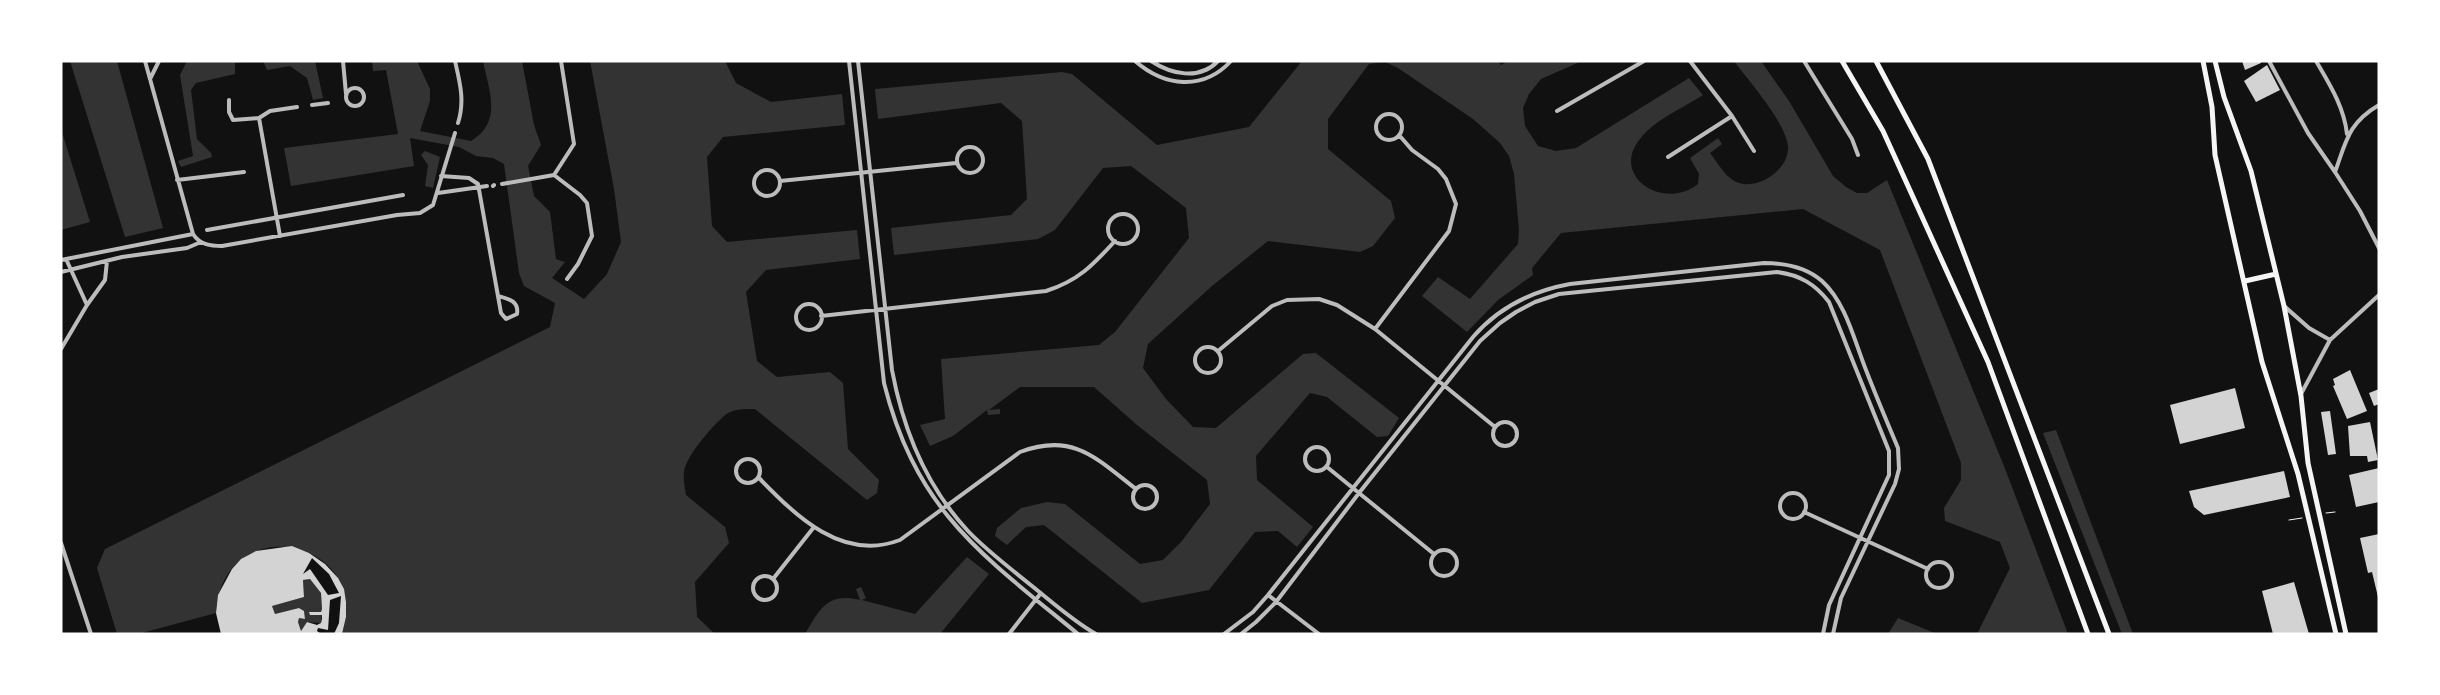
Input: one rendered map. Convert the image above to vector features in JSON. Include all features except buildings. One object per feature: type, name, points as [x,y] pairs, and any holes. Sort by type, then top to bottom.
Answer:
[{"type":"main road","points":[[1842,61],[1883,131],[1988,362],[2088,634]]},
{"type":"main road","points":[[1876,61],[1928,159],[2109,634]]},
{"type":"main road","points":[[2203,61],[2212,107],[2215,155],[2267,382],[2298,474],[2336,634]]},
{"type":"main road","points":[[2215,61],[2224,97],[2251,171],[2284,306],[2301,396],[2308,463],[2346,634]]},
{"type":"main road","points":[[2245,281],[2276,274]]},
{"type":"street","points":[[145,61],[177,180],[194,234],[201,242]]},
{"type":"street","points":[[150,79],[159,61]]},
{"type":"street","points":[[343,61],[346,101],[349,105],[357,106],[364,100],[361,90],[357,88],[352,88],[346,94]]},
{"type":"street","points":[[455,61],[463,108],[458,123]]},
{"type":"street","points":[[554,176],[574,144],[561,61]]},
{"type":"street","points":[[849,61],[884,383],[898,432],[919,477],[941,510],[968,541],[1078,634]]},
{"type":"street","points":[[858,61],[892,370],[898,405],[915,449],[948,505],[969,531],[991,552],[1041,593],[1096,634]]},
{"type":"street","points":[[1135,61],[1154,76],[1182,83],[1194,83],[1217,74],[1231,61]]},
{"type":"street","points":[[1151,61],[1178,75],[1206,69],[1218,61]]},
{"type":"street","points":[[1557,111],[1644,61]]},
{"type":"street","points":[[1690,61],[1732,116],[1754,150]]},
{"type":"street","points":[[1804,61],[1852,139],[1858,155]]},
{"type":"street","points":[[2269,61],[2308,133],[2360,212],[2379,248]]},
{"type":"street","points":[[2316,61],[2340,104],[2345,119],[2347,135]]},
{"type":"street","points":[[228,100],[229,112],[233,120],[259,118],[270,111],[297,107]]},
{"type":"street","points":[[341,101],[346,101]]},
{"type":"street","points":[[312,105],[328,103]]},
{"type":"street","points":[[2335,172],[2347,135],[2356,124],[2379,105]]},
{"type":"street","points":[[854,108],[863,107]]},
{"type":"street","points":[[1387,114],[1399,118],[1402,126],[1399,134],[1389,140],[1381,137],[1376,130],[1379,118],[1387,114]]},
{"type":"street","points":[[1668,157],[1732,116]]},
{"type":"street","points":[[259,118],[280,236]]},
{"type":"street","points":[[61,272],[109,260],[187,248],[201,242],[222,246],[397,215],[420,213],[433,205],[455,134]]},
{"type":"street","points":[[1375,330],[1449,231],[1456,204],[1446,179],[1438,169],[1412,150],[1399,134]]},
{"type":"street","points":[[967,147],[978,149],[983,158],[981,168],[972,174],[962,172],[956,163],[959,153],[967,147]]},
{"type":"street","points":[[780,181],[956,163]]},
{"type":"street","points":[[765,170],[775,172],[780,181],[778,191],[769,196],[760,194],[754,185],[757,175],[765,170]]},
{"type":"street","points":[[177,180],[244,172]]},
{"type":"street","points":[[441,176],[474,180],[480,188],[498,296],[503,317],[509,318],[517,314],[518,309],[514,302],[498,296]]},
{"type":"street","points":[[504,184],[554,176],[580,195],[587,203],[592,236],[578,264],[567,279]]},
{"type":"street","points":[[438,193],[487,186]]},
{"type":"street","points":[[207,230],[403,195]]},
{"type":"street","points":[[1121,214],[1132,217],[1138,226],[1136,238],[1126,244],[1115,241],[1109,232],[1111,220],[1121,214]]},
{"type":"street","points":[[61,260],[194,234]]},
{"type":"street","points":[[869,242],[878,241]]},
{"type":"street","points":[[821,316],[1046,291],[1065,285],[1086,272],[1115,241]]},
{"type":"street","points":[[61,349],[87,305],[105,280],[109,260],[108,250]]},
{"type":"street","points":[[66,259],[87,305]]},
{"type":"street","points":[[1224,634],[1253,612],[1268,595],[1480,329],[1504,309],[1526,296],[1548,288],[1741,265],[1779,263],[1804,270],[1820,279],[1838,300],[1898,448],[1899,460],[1895,484],[1841,598],[1832,634]]},
{"type":"street","points":[[1741,265],[1742,275]]},
{"type":"street","points":[[1241,634],[1276,602],[1359,493],[1480,341],[1509,316],[1546,298],[1624,286],[1783,273],[1814,285],[1829,302],[1848,344],[1886,440],[1891,462],[1889,475],[1829,605],[1823,634]]},
{"type":"street","points":[[1624,278],[1624,286]]},
{"type":"street","points":[[2301,396],[2330,340],[2379,295]]},
{"type":"street","points":[[1218,351],[1272,306],[1287,300],[1319,298],[1337,305],[1375,330],[1495,426]]},
{"type":"street","points":[[807,304],[817,307],[821,316],[819,325],[810,330],[801,327],[796,318],[799,309],[807,304]]},
{"type":"street","points":[[2284,306],[2309,328],[2330,340]]},
{"type":"street","points":[[1504,309],[1509,316]]},
{"type":"street","points":[[1848,344],[1855,341]]},
{"type":"street","points":[[1204,347],[1212,347],[1218,351],[1221,358],[1220,366],[1214,372],[1207,374],[1200,371],[1195,365],[1194,357],[1198,350],[1204,347]]},
{"type":"street","points":[[1505,421],[1515,427],[1516,438],[1513,443],[1508,446],[1497,443],[1494,438],[1495,426],[1505,421]]},
{"type":"street","points":[[1394,435],[1401,440]]},
{"type":"street","points":[[759,478],[781,500],[814,527],[846,544],[880,546],[900,540],[1020,452],[1034,447],[1071,446],[1086,453],[1136,489]]},
{"type":"street","points":[[1312,447],[1325,449],[1329,461],[1327,467],[1321,471],[1309,469],[1305,464],[1307,451],[1312,447]]},
{"type":"street","points":[[907,452],[915,449]]},
{"type":"street","points":[[746,458],[755,460],[761,468],[759,478],[751,483],[741,481],[736,473],[738,464],[746,458]]},
{"type":"street","points":[[1327,467],[1434,554]]},
{"type":"street","points":[[1144,485],[1153,488],[1157,497],[1154,506],[1146,510],[1137,506],[1133,498],[1136,489],[1144,485]]},
{"type":"street","points":[[1798,494],[1804,499],[1806,505],[1804,512],[1794,519],[1787,518],[1782,513],[1780,507],[1781,500],[1786,495],[1798,494]]},
{"type":"street","points":[[1804,512],[1928,569]]},
{"type":"street","points":[[773,579],[814,527]]},
{"type":"street","points":[[1309,543],[1317,549]]},
{"type":"street","points":[[61,544],[91,634]]},
{"type":"street","points":[[1440,550],[1448,550],[1454,554],[1457,561],[1456,568],[1451,574],[1444,576],[1437,574],[1432,568],[1431,561],[1434,554],[1440,550]]},
{"type":"street","points":[[986,557],[991,552]]},
{"type":"street","points":[[1937,562],[1949,566],[1952,571],[1949,583],[1938,588],[1932,586],[1926,575],[1928,569],[1937,562]]},
{"type":"street","points":[[764,576],[773,579],[778,587],[775,596],[766,601],[757,598],[753,589],[756,580],[764,576]]},
{"type":"street","points":[[1009,634],[1041,593]]},
{"type":"street","points":[[1268,595],[1319,634]]},
{"type":"shaded area","points":[[70,61],[117,61],[163,228],[125,237]]},
{"type":"shaded area","points":[[187,61],[251,61],[235,63],[235,74],[196,83],[191,90],[197,139],[211,153],[212,157],[181,167],[178,161],[193,156],[180,75]]},
{"type":"shaded area","points":[[263,61],[315,61],[323,98],[313,100],[307,78],[290,66],[267,70]]},
{"type":"shaded area","points":[[372,61],[417,61],[430,89],[430,101],[420,131],[471,141],[481,133],[490,115],[490,95],[483,61],[522,61],[534,125],[541,145],[528,166],[534,196],[550,212],[556,259],[565,262],[552,278],[584,299],[607,274],[621,242],[614,189],[590,61],[725,61],[736,83],[771,102],[842,94],[845,125],[723,137],[707,157],[712,226],[727,242],[857,230],[860,259],[766,270],[746,292],[757,361],[777,377],[830,372],[843,383],[848,449],[879,480],[877,493],[867,500],[755,409],[735,410],[723,417],[695,449],[686,465],[684,475],[686,495],[725,527],[729,543],[695,582],[697,617],[715,634],[342,634],[346,601],[336,576],[318,558],[293,548],[267,548],[243,558],[225,580],[216,613],[138,634],[117,634],[97,568],[105,549],[550,327],[555,303],[524,286],[519,273],[504,164],[493,158],[476,156],[459,147],[410,138],[414,166],[291,186],[284,148],[398,134],[386,70],[373,71]]},
{"type":"shaded area","points":[[1302,61],[1498,61],[1501,65],[1508,61],[1582,61],[1541,79],[1529,94],[1523,108],[1525,126],[1538,146],[1556,151],[1576,148],[1689,78],[1703,95],[1653,126],[1640,139],[1632,152],[1631,165],[1636,176],[1644,186],[1656,192],[1670,194],[1684,192],[1698,184],[1699,174],[1690,158],[1718,138],[1722,144],[1710,153],[1726,174],[1739,183],[1747,184],[1763,181],[1771,177],[1783,164],[1788,149],[1787,139],[1782,128],[1767,103],[1734,61],[1761,61],[1789,101],[1833,176],[1857,193],[1867,193],[1887,180],[2004,466],[2068,634],[1977,634],[2010,568],[2000,542],[1945,521],[1944,508],[1961,480],[1961,463],[1880,250],[1803,209],[1561,233],[1532,268],[1533,275],[1498,300],[1467,332],[1422,296],[1438,277],[1470,299],[1518,244],[1519,230],[1514,174],[1509,156],[1500,143],[1473,119],[1398,68],[1385,62],[1369,64],[1328,119],[1328,149],[1391,201],[1395,218],[1373,246],[1360,252],[1268,241],[1212,286],[1148,344],[1143,368],[1166,399],[1193,427],[1216,428],[1303,354],[1316,353],[1399,418],[1388,436],[1377,437],[1327,397],[1310,393],[1256,456],[1257,480],[1313,527],[1297,547],[1278,531],[1255,532],[1209,590],[1142,603],[1044,525],[1026,527],[1007,545],[995,536],[997,528],[1021,508],[1047,502],[1065,504],[1140,564],[1163,560],[1181,542],[1210,504],[1207,480],[1137,425],[1094,387],[1020,387],[989,410],[1000,409],[1000,414],[988,415],[987,410],[953,436],[930,446],[920,425],[945,419],[941,359],[1099,345],[1115,332],[1189,238],[1186,208],[1131,166],[1103,168],[1055,230],[1038,239],[894,255],[891,228],[1011,215],[1027,199],[1022,121],[1001,103],[878,119],[875,89],[1062,72],[1072,74],[1157,145],[1249,127]]},
{"type":"shaded area","points":[[61,129],[90,222],[61,230]]},
{"type":"shaded area","points":[[425,151],[440,157],[433,188],[425,186],[428,165],[421,155]]},
{"type":"shaded area","points":[[2056,430],[2133,634],[2122,634],[2043,433]]},
{"type":"shaded area","points":[[967,557],[989,574],[940,634],[805,634],[820,610],[832,601],[840,598],[860,600],[856,589],[861,587],[866,598],[862,600],[915,614]]},
{"type":"shaded area","points":[[310,579],[321,593],[322,609],[321,612],[309,612],[311,615],[322,615],[321,623],[307,622],[301,631],[298,622],[299,618],[305,619],[304,611],[299,608],[275,614],[272,606],[304,597],[303,580]]},
{"type":"shaded area","points":[[1898,618],[1937,634],[1888,634]]}]
